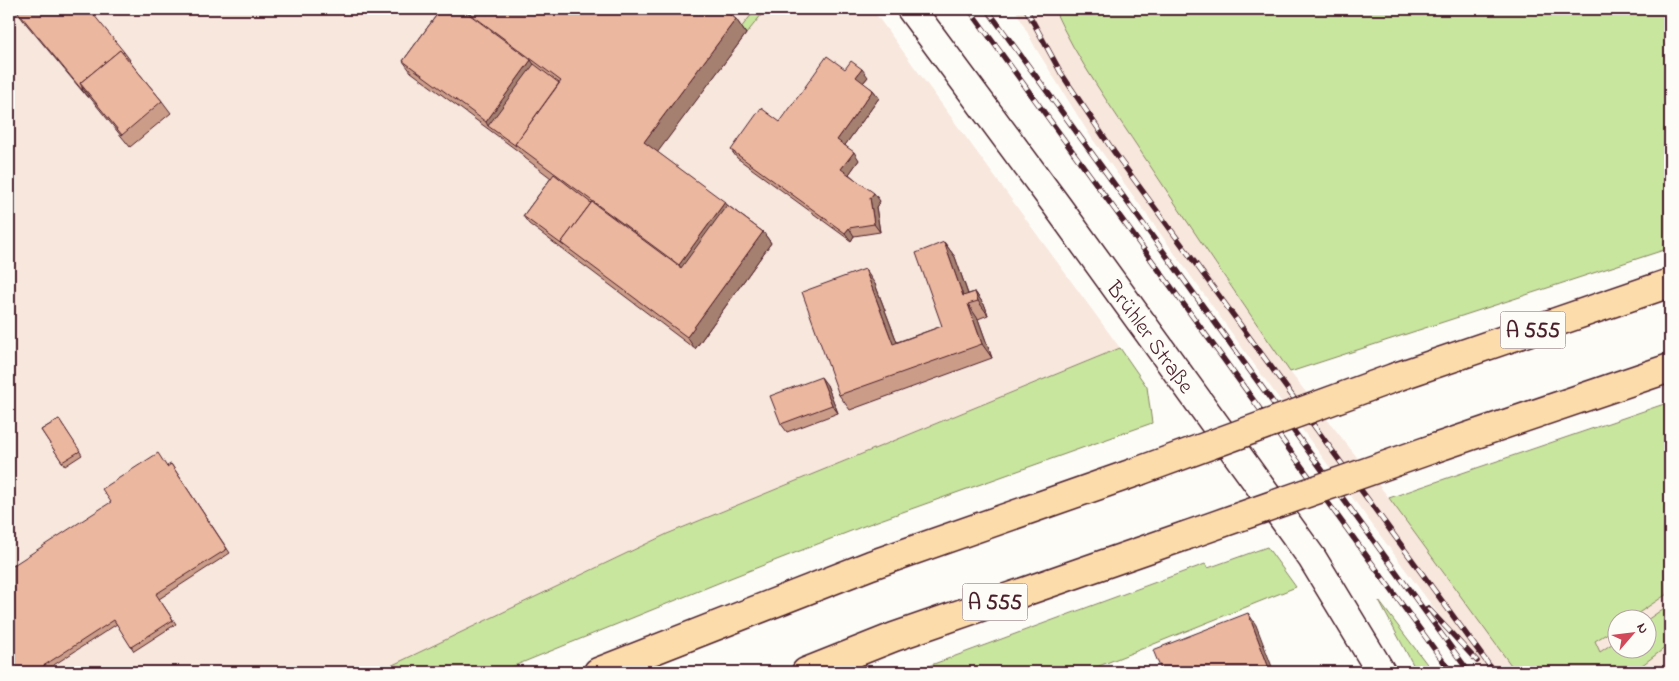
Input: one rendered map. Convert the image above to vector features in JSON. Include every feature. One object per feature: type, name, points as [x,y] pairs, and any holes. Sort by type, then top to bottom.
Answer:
[{"type":"highway","name":"A 555","points":[[598,672],[871,565],[1139,471],[1396,377],[1670,283]]},
{"type":"highway","name":"A 555","points":[[806,672],[894,637],[1670,368]]},
{"type":"main road","name":"Brühler Straße","points":[[911,9],[1057,206],[1312,558],[1381,672]]},
{"type":"shaded area","points":[[9,9],[872,9],[1120,348],[667,534],[378,672],[9,672]]},
{"type":"shaded area","points":[[1015,9],[1054,9],[1062,27],[1105,98],[1227,281],[1290,372],[1389,498],[1450,582],[1670,460],[1670,672],[1481,672],[1264,378],[1091,137],[1035,47]]},
{"type":"green space","points":[[756,9],[766,9],[746,34],[740,29]]},
{"type":"green space","points":[[1054,9],[1670,9],[1670,248],[1290,372],[1197,237],[1096,84],[1073,47]]},
{"type":"green space","points":[[1120,348],[1147,387],[1152,423],[869,524],[499,672],[378,672],[667,534]]},
{"type":"green space","points":[[1670,402],[1670,592],[1646,608],[1606,608],[1606,634],[1595,641],[1600,652],[1606,648],[1606,658],[1652,658],[1633,672],[1516,672],[1389,498]]},
{"type":"green space","points":[[1267,547],[1296,587],[1084,672],[912,672],[1205,564],[1208,568]]},
{"type":"green space","points":[[1379,601],[1433,672],[1417,672]]},
{"type":"green space","points":[[1670,604],[1670,644],[1656,655],[1656,614]]},
{"type":"building","points":[[20,9],[89,9],[124,52],[122,53],[120,50],[80,83],[82,90],[17,11]]},
{"type":"building","points":[[441,9],[462,9],[531,60],[486,122],[403,61]]},
{"type":"building","points":[[464,9],[722,9],[736,19],[644,142],[725,202],[679,265],[515,144],[561,81]]},
{"type":"building","points":[[120,50],[162,101],[122,135],[80,83]]},
{"type":"building","points":[[827,56],[845,69],[851,61],[862,69],[856,77],[873,90],[837,140],[854,152],[841,169],[874,193],[870,198],[874,224],[849,228],[845,233],[731,150],[761,108],[780,122]]},
{"type":"building","points":[[534,64],[559,83],[515,144],[516,146],[488,126]]},
{"type":"building","points":[[554,174],[591,203],[561,243],[564,246],[523,216]]},
{"type":"building","points":[[592,202],[681,268],[727,205],[763,232],[687,337],[561,243]]},
{"type":"building","points":[[944,242],[963,296],[975,292],[978,301],[968,304],[982,344],[839,395],[802,292],[865,269],[893,344],[942,326],[916,253]]},
{"type":"building","points":[[821,377],[832,405],[781,424],[770,396]]},
{"type":"building","points":[[59,419],[80,451],[62,462],[41,430]]},
{"type":"building","points":[[158,453],[167,467],[171,464],[227,549],[156,594],[173,620],[131,647],[114,620],[34,672],[16,672],[9,662],[9,568],[111,502],[102,489]]},
{"type":"building","points":[[1248,613],[1270,671],[1162,672],[1153,650]]},
{"type":"railway","points":[[969,9],[1451,672]]},
{"type":"railway","points":[[987,9],[1469,672]]},
{"type":"railway","points":[[1026,9],[1061,73],[1114,152],[1494,672]]},
{"type":"railway","points":[[1428,608],[1477,661]]}]
